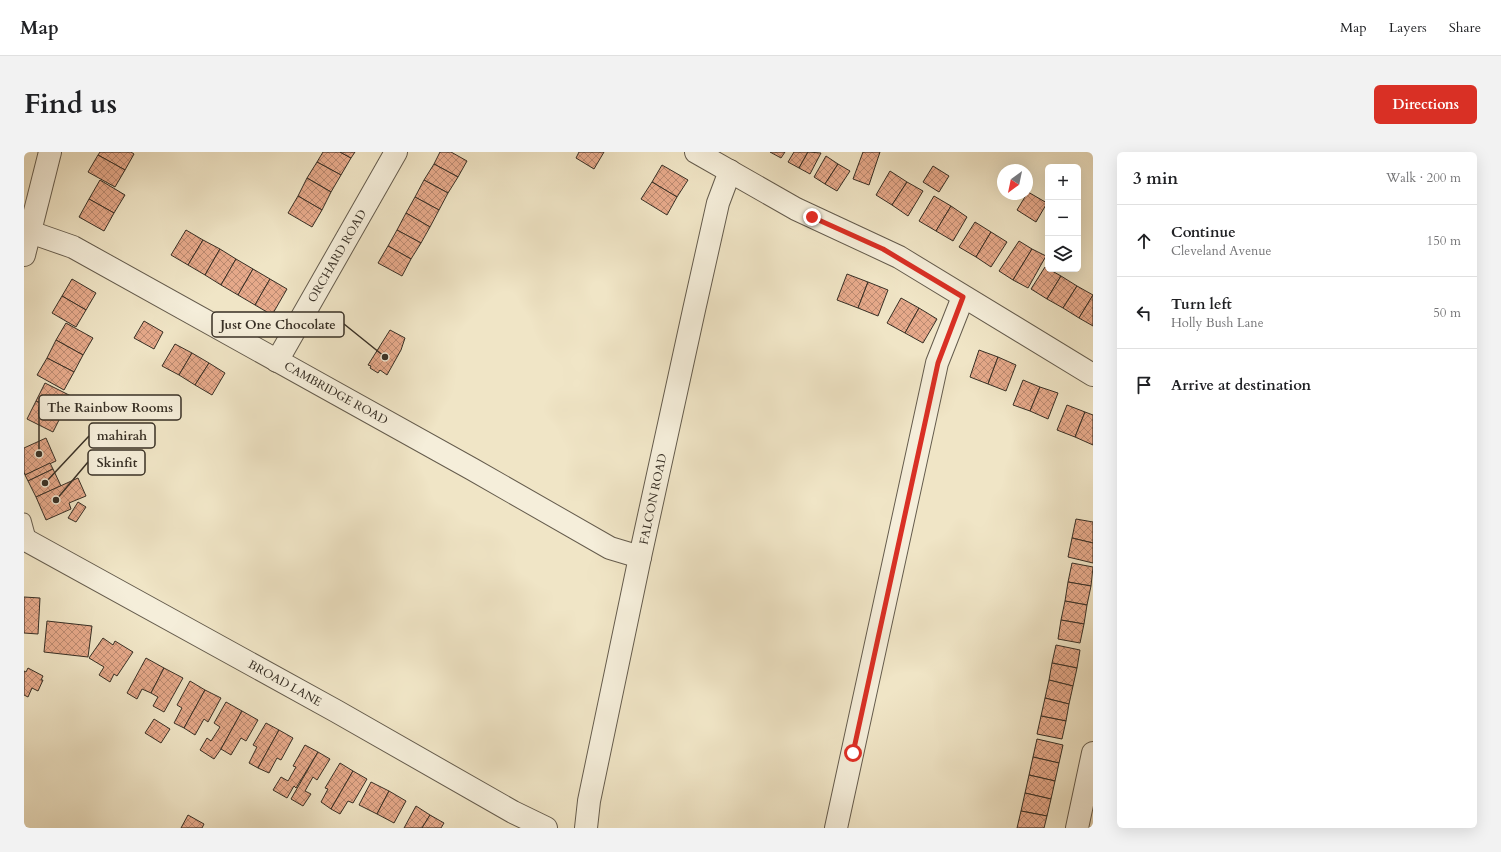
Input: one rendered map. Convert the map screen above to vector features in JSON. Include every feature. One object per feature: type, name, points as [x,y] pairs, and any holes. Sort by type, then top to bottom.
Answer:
[{"type":"street","points":[[24,255],[50,152]]},
{"type":"street","name":"ORCHARD ROAD","points":[[277,361],[396,152]]},
{"type":"street","points":[[696,152],[796,209],[888,252],[1093,375]]},
{"type":"street","name":"FALCON ROAD","points":[[586,828],[589,801],[640,557],[716,210],[730,171]]},
{"type":"street","name":"CAMBRIDGE ROAD","points":[[30,232],[74,246],[610,548],[640,557]]},
{"type":"street","points":[[836,828],[938,363],[963,297]]},
{"type":"street","name":"BROAD LANE","points":[[27,540],[336,711],[513,812],[546,828]]},
{"type":"street","points":[[1077,828],[1093,753]]},
{"type":"lane","points":[[24,520],[27,540]]},
{"type":"building","points":[[100,152],[131,152],[134,154],[125,170],[98,155]]},
{"type":"building","points":[[323,152],[340,152],[351,158],[341,175],[317,162]]},
{"type":"building","points":[[340,152],[355,152],[351,158]]},
{"type":"building","points":[[440,152],[451,152],[467,161],[458,177],[434,164]]},
{"type":"building","points":[[579,152],[604,152],[594,169],[576,158]]},
{"type":"building","points":[[770,152],[785,152],[781,158]]},
{"type":"building","points":[[794,152],[808,152],[799,168],[788,162]]},
{"type":"building","points":[[808,152],[821,153],[810,174],[799,168]]},
{"type":"building","points":[[863,152],[880,152],[869,185],[853,179]]},
{"type":"building","points":[[98,155],[125,170],[115,187],[88,172]]},
{"type":"building","points":[[826,156],[838,164],[825,184],[814,177]]},
{"type":"building","points":[[317,162],[341,175],[331,192],[307,178]]},
{"type":"building","points":[[434,164],[458,177],[448,193],[424,180]]},
{"type":"building","points":[[838,164],[850,171],[837,191],[825,184]]},
{"type":"building","points":[[662,165],[688,180],[677,197],[652,182]]},
{"type":"building","points":[[933,166],[949,176],[939,192],[923,182]]},
{"type":"building","points":[[890,171],[907,182],[892,205],[876,195]]},
{"type":"building","points":[[307,178],[331,192],[322,210],[298,196]]},
{"type":"building","points":[[100,180],[125,195],[114,213],[89,199]]},
{"type":"building","points":[[424,180],[448,193],[439,210],[415,197]]},
{"type":"building","points":[[652,182],[677,197],[667,215],[641,199]]},
{"type":"building","points":[[907,182],[923,191],[908,216],[892,205]]},
{"type":"building","points":[[1033,195],[1045,202],[1045,206],[1036,222],[1017,210],[1023,200],[1033,200]]},
{"type":"building","points":[[298,196],[322,210],[312,227],[288,213]]},
{"type":"building","points":[[934,196],[951,206],[936,231],[919,221]]},
{"type":"building","points":[[415,197],[439,210],[430,227],[406,213]]},
{"type":"building","points":[[89,199],[114,213],[104,231],[79,217]]},
{"type":"building","points":[[951,206],[967,217],[953,241],[936,231]]},
{"type":"building","points":[[406,213],[430,227],[421,243],[397,230]]},
{"type":"building","points":[[975,222],[991,232],[976,257],[959,247]]},
{"type":"building","points":[[186,230],[203,240],[188,265],[171,255]]},
{"type":"building","points":[[397,230],[421,243],[411,259],[388,246]]},
{"type":"building","points":[[991,232],[1007,242],[991,267],[976,257]]},
{"type":"building","points":[[203,240],[220,249],[205,275],[188,265]]},
{"type":"building","points":[[1019,241],[1032,249],[1013,280],[999,271]]},
{"type":"building","points":[[388,246],[411,259],[402,276],[378,263]]},
{"type":"building","points":[[220,249],[236,259],[221,285],[205,275]]},
{"type":"building","points":[[1032,249],[1045,256],[1028,288],[1013,280]]},
{"type":"building","points":[[236,259],[253,269],[238,295],[221,285]]},
{"type":"building","points":[[1045,267],[1045,272],[1054,272],[1061,276],[1047,299],[1031,289]]},
{"type":"building","points":[[253,269],[270,279],[255,305],[238,295]]},
{"type":"building","points":[[847,274],[868,282],[858,308],[837,300]]},
{"type":"building","points":[[1061,276],[1077,286],[1063,308],[1047,299]]},
{"type":"building","points":[[72,279],[96,293],[86,310],[62,296]]},
{"type":"building","points":[[270,279],[287,289],[272,315],[255,305]]},
{"type":"building","points":[[868,282],[888,290],[878,316],[858,308]]},
{"type":"building","points":[[1077,286],[1093,295],[1079,318],[1063,308]]},
{"type":"building","points":[[1093,295],[1093,326],[1079,318]]},
{"type":"building","points":[[62,296],[86,310],[76,327],[52,313]]},
{"type":"building","points":[[901,298],[919,308],[905,333],[887,323]]},
{"type":"building","points":[[919,308],[937,319],[923,343],[905,333]]},
{"type":"building","points":[[144,321],[163,332],[154,349],[134,338]]},
{"type":"building","points":[[66,323],[93,338],[83,355],[56,340]]},
{"type":"building","points":[[390,330],[405,338],[401,350],[387,375],[380,370],[378,373],[368,365]]},
{"type":"building","points":[[56,340],[83,355],[74,372],[47,358]]},
{"type":"building","points":[[175,344],[192,353],[179,375],[162,366]]},
{"type":"building","points":[[979,350],[998,357],[988,384],[970,377]]},
{"type":"building","points":[[192,353],[209,363],[195,385],[179,375]]},
{"type":"building","points":[[998,357],[1016,365],[1006,391],[988,384]]},
{"type":"building","points":[[47,358],[74,372],[64,390],[37,375]]},
{"type":"building","points":[[209,363],[225,373],[212,395],[195,385]]},
{"type":"building","points":[[1023,380],[1040,387],[1030,411],[1013,405]]},
{"type":"building","points":[[45,383],[71,396],[62,414],[36,401]]},
{"type":"building","points":[[1040,387],[1058,393],[1048,419],[1030,411]]},
{"type":"building","points":[[36,401],[62,414],[53,432],[27,419]]},
{"type":"building","points":[[1067,405],[1085,412],[1075,437],[1057,430]]},
{"type":"building","points":[[1085,412],[1093,415],[1093,445],[1075,437]]},
{"type":"building","points":[[46,438],[56,461],[25,475],[24,448]]},
{"type":"building","points":[[50,463],[53,469],[28,481],[25,475]]},
{"type":"building","points":[[53,469],[61,486],[36,497],[28,481]]},
{"type":"building","points":[[78,478],[86,496],[69,503],[71,509],[46,520],[36,497]]},
{"type":"building","points":[[78,502],[86,507],[76,522],[68,518]]},
{"type":"building","points":[[1076,519],[1093,522],[1093,543],[1072,538]]},
{"type":"building","points":[[1072,538],[1093,543],[1093,563],[1068,557]]},
{"type":"building","points":[[1072,563],[1093,567],[1091,586],[1068,582]]},
{"type":"building","points":[[1068,582],[1091,586],[1087,605],[1065,601]]},
{"type":"building","points":[[24,597],[40,598],[38,634],[24,633]]},
{"type":"building","points":[[1065,601],[1087,605],[1084,624],[1061,620]]},
{"type":"building","points":[[1061,620],[1084,624],[1080,643],[1058,639]]},
{"type":"building","points":[[47,621],[92,626],[88,657],[44,652]]},
{"type":"building","points":[[103,638],[113,645],[115,641],[133,652],[117,676],[114,674],[110,682],[99,675],[104,667],[89,658]]},
{"type":"building","points":[[1056,645],[1080,650],[1077,668],[1052,663]]},
{"type":"building","points":[[146,658],[164,668],[151,693],[142,689],[137,699],[127,693]]},
{"type":"building","points":[[1052,663],[1077,668],[1073,686],[1049,680]]},
{"type":"building","points":[[28,668],[43,676],[41,680],[43,680],[38,691],[32,688],[28,697],[24,695],[24,671],[26,672]]},
{"type":"building","points":[[164,668],[183,678],[164,712],[153,706],[158,697],[151,693]]},
{"type":"building","points":[[1049,680],[1073,686],[1069,704],[1045,698]]},
{"type":"building","points":[[190,681],[205,690],[184,728],[174,723],[182,708],[177,705]]},
{"type":"building","points":[[205,690],[221,698],[208,722],[204,719],[195,735],[184,728]]},
{"type":"building","points":[[1045,698],[1069,704],[1066,721],[1041,716]]},
{"type":"building","points":[[226,702],[242,711],[214,759],[200,750],[207,738],[211,741],[220,727],[214,723]]},
{"type":"building","points":[[242,711],[258,720],[246,741],[241,738],[231,755],[221,749]]},
{"type":"building","points":[[1041,716],[1066,721],[1062,739],[1037,734]]},
{"type":"building","points":[[154,719],[170,729],[161,743],[145,733]]},
{"type":"building","points":[[266,723],[279,730],[258,768],[249,763],[257,747],[253,745]]},
{"type":"building","points":[[279,730],[293,738],[281,760],[277,758],[269,773],[258,768]]},
{"type":"building","points":[[1037,739],[1063,745],[1059,763],[1033,757]]},
{"type":"building","points":[[305,745],[318,752],[296,788],[294,786],[287,798],[273,790],[281,777],[288,781],[296,767],[293,766]]},
{"type":"building","points":[[318,752],[330,759],[317,780],[313,777],[305,791],[311,794],[303,806],[291,799]]},
{"type":"building","points":[[1033,757],[1059,763],[1055,781],[1029,775]]},
{"type":"building","points":[[340,763],[353,771],[331,809],[321,802],[328,789],[325,788]]},
{"type":"building","points":[[353,771],[367,779],[353,803],[348,801],[340,814],[331,809]]},
{"type":"building","points":[[1029,775],[1055,781],[1051,799],[1025,793]]},
{"type":"building","points":[[371,782],[389,791],[377,814],[359,805]]},
{"type":"building","points":[[389,791],[406,801],[394,823],[377,814]]},
{"type":"building","points":[[1025,793],[1051,799],[1047,816],[1021,811]]},
{"type":"building","points":[[416,806],[430,815],[422,828],[404,828]]},
{"type":"building","points":[[1021,811],[1047,816],[1044,828],[1017,828]]},
{"type":"building","points":[[188,815],[204,824],[202,828],[181,828]]},
{"type":"building","points":[[430,815],[444,823],[441,828],[422,828]]},
{"type":"place","name":"Just One Chocolate","points":[[385,357]]},
{"type":"place","name":"The Rainbow Rooms","points":[[39,454]]},
{"type":"place","name":"mahirah","points":[[45,483]]},
{"type":"place","name":"Skinfit","points":[[56,500]]},
{"type":"route","points":[[812,217],[883,249],[963,297],[938,363],[853,753]]}]
